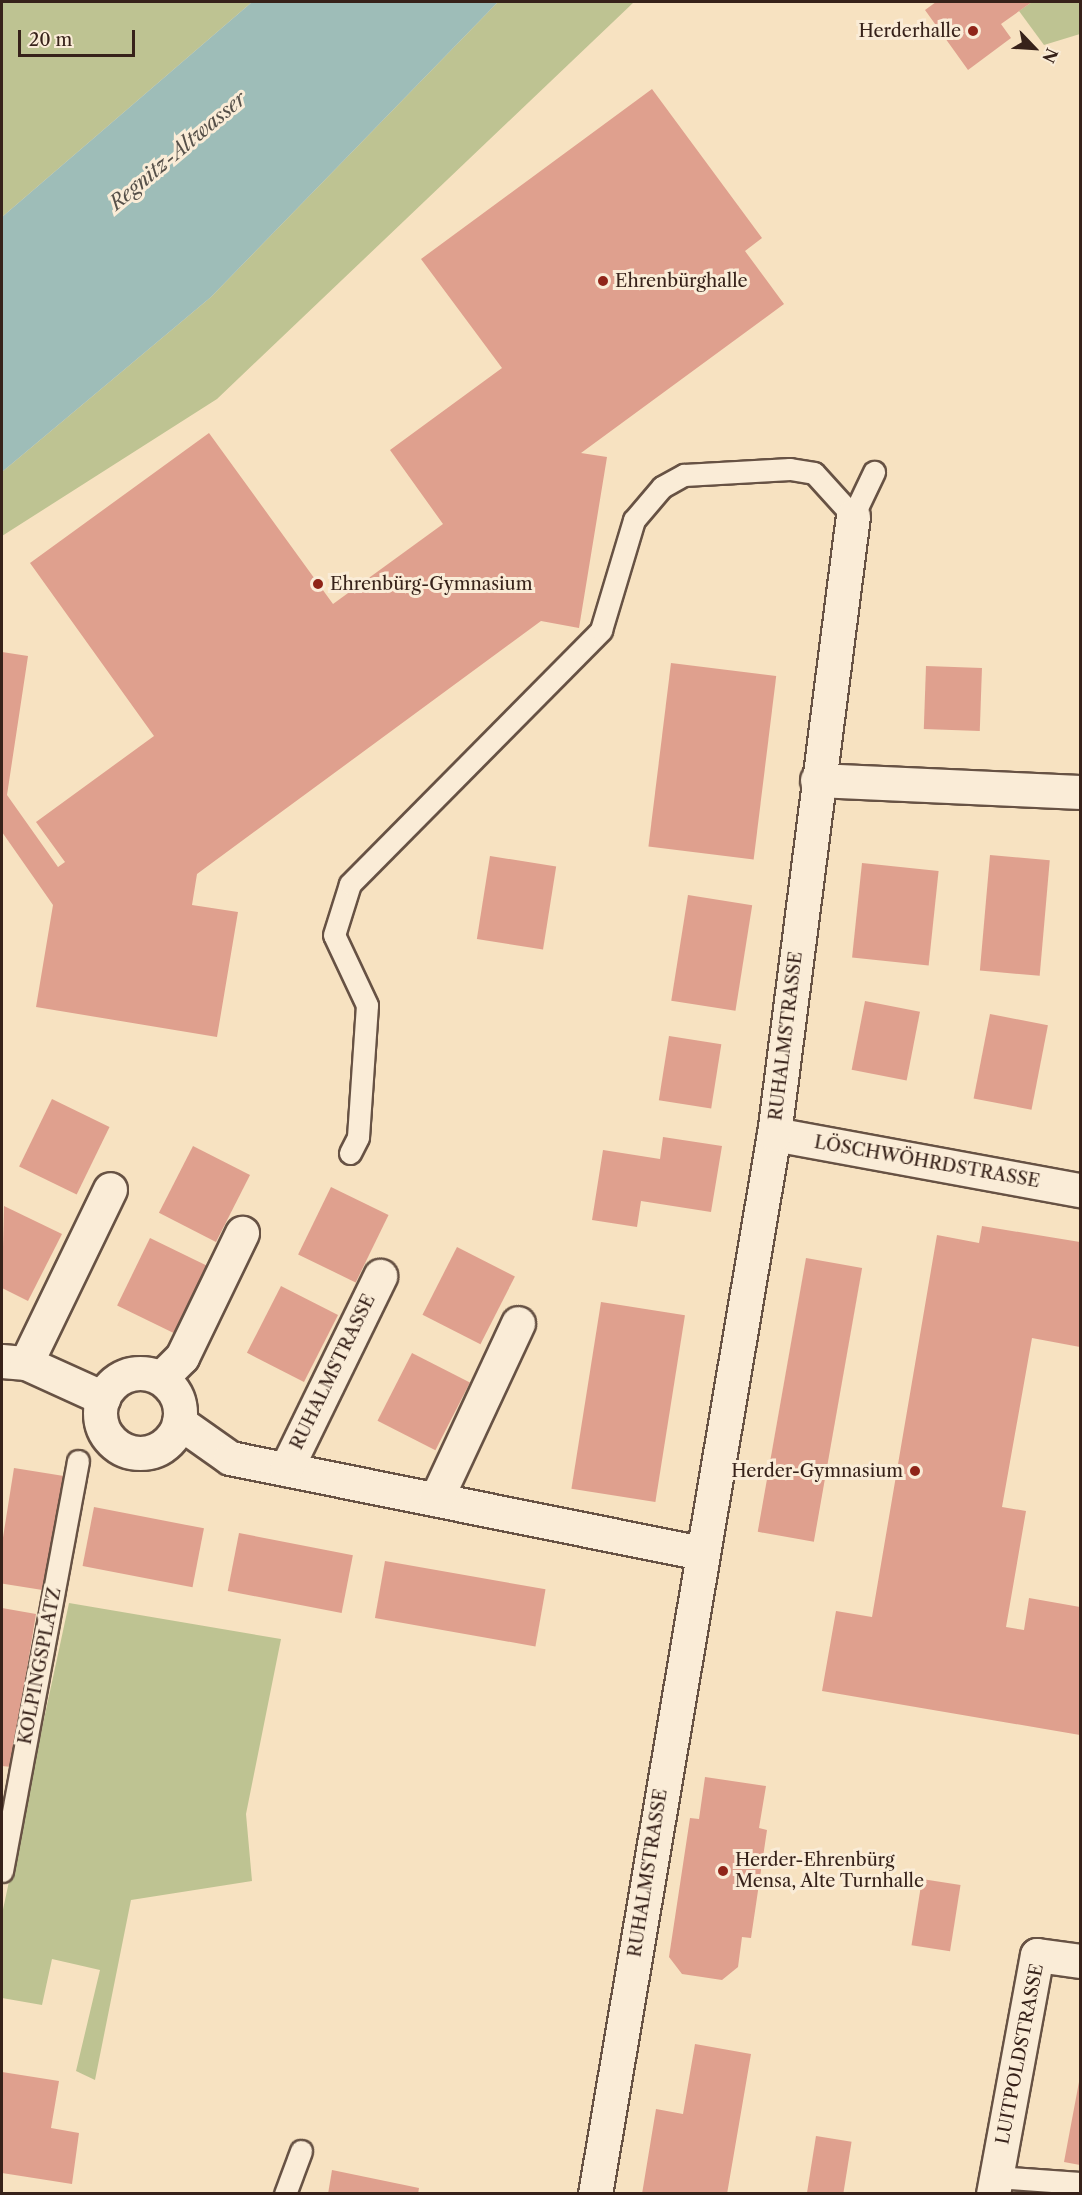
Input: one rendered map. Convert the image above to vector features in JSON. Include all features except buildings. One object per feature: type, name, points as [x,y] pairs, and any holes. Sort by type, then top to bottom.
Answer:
[{"type":"street","name":"RUHALMSTRASSE","points":[[595,2193],[774,1134],[817,780],[853,516]]},
{"type":"street","points":[[817,780],[1080,792]]},
{"type":"street","name":"LÖSCHWÖHRDSTRASSE","points":[[774,1134],[1080,1190]]},
{"type":"street","points":[[103,1398],[14,1362],[110,1189]]},
{"type":"street","points":[[161,1378],[183,1358],[242,1233]]},
{"type":"street","name":"RUHALMSTRASSE","points":[[286,1469],[380,1276]]},
{"type":"street","points":[[436,1499],[518,1323]]},
{"type":"street","points":[[148,1373],[161,1378],[178,1397],[179,1422],[156,1450],[131,1452],[105,1431],[103,1398],[123,1376],[148,1373]]},
{"type":"street","name":"RUHALMSTRASSE","points":[[179,1422],[230,1458],[702,1553]]},
{"type":"street","name":"LUITPOLDSTRASSE","points":[[995,2185],[1037,1955],[1080,1961]]},
{"type":"lane","points":[[350,1153],[358,1137],[367,1005],[334,935],[350,884],[601,630],[634,520],[646,501],[684,475],[790,469],[814,472],[853,516],[874,472]]},
{"type":"lane","name":"KOLPINGSPLATZ","points":[[2,1871],[78,1461]]},
{"type":"lane","points":[[285,2193],[301,2151]]},
{"type":"lane","points":[[995,2185],[1080,2183]]},
{"type":"green space","points":[[2,2],[252,2],[2,217]]},
{"type":"green space","points":[[498,2],[634,2],[217,399],[2,536],[2,472],[211,297]]},
{"type":"green space","points":[[1032,2],[1080,2],[1080,34],[1044,45],[1019,11]]},
{"type":"green space","points":[[69,1603],[281,1639],[246,1814],[252,1881],[131,1900],[95,2080],[76,2071],[100,1970],[52,1959],[42,2005],[2,1998],[2,1914]]},
{"type":"water","name":"Regnitz-Altwasser","points":[[252,2],[498,2],[211,297],[2,472],[2,217]]},
{"type":"place","name":"Herderhalle","points":[[973,31]]},
{"type":"place","name":"Ehrenbürghalle","points":[[603,281]]},
{"type":"place","name":"Ehrenbürg-Gymnasium","points":[[318,584]]},
{"type":"place","name":"Herder-Gymnasium","points":[[915,1471]]},
{"type":"place","name":"Herder-Ehrenbürg Mensa, Alte Turnhalle","points":[[723,1871]]}]
